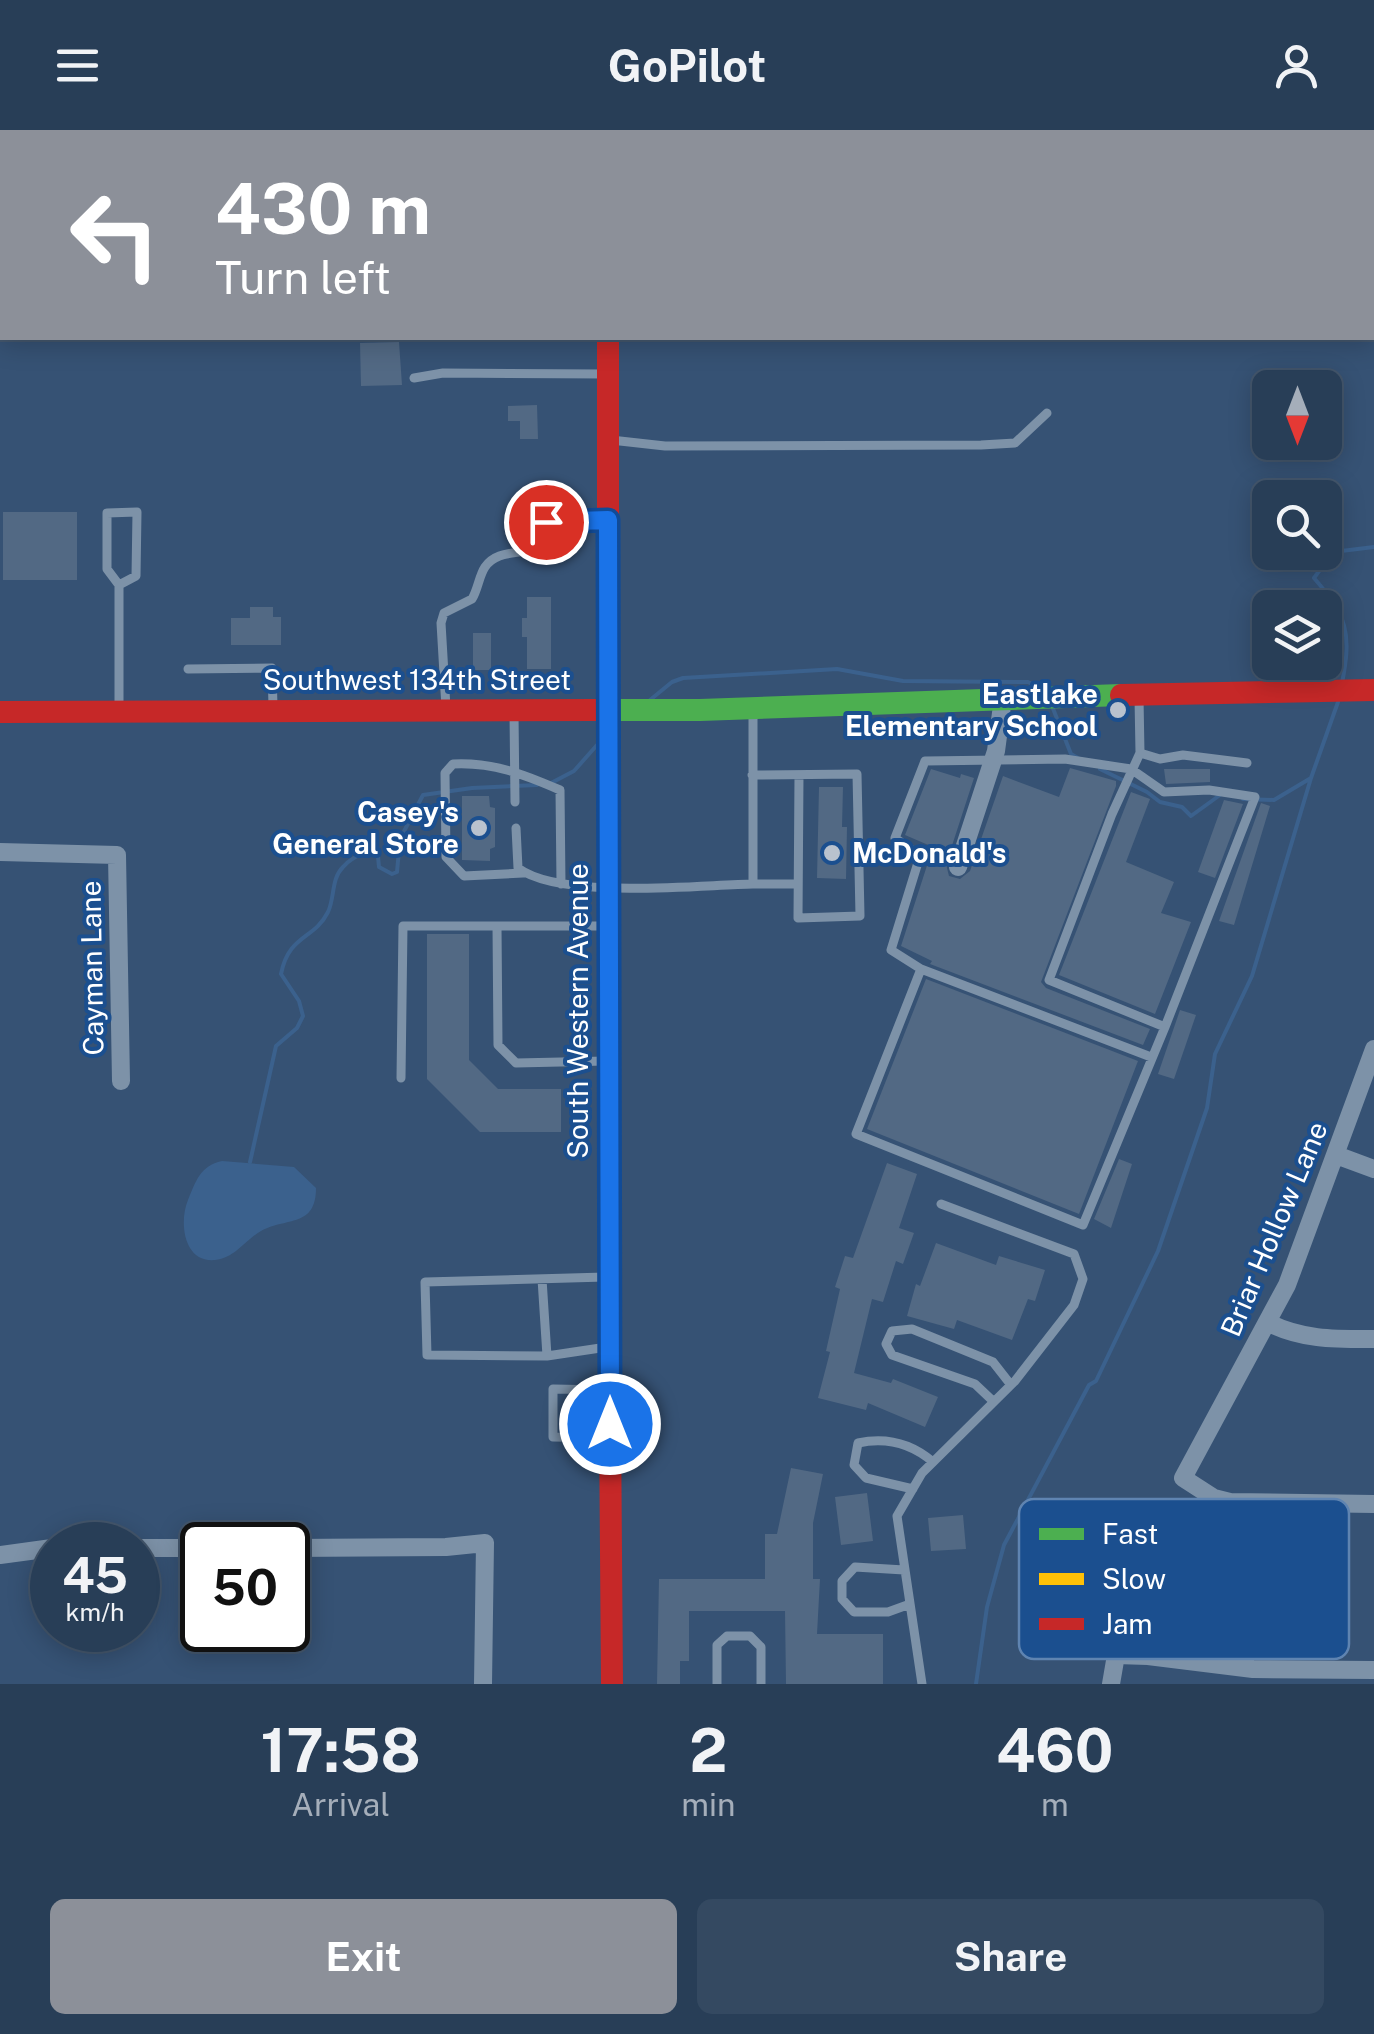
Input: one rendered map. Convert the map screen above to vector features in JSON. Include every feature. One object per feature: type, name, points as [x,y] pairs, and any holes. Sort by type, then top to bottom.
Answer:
[{"type":"main road","name":"South Western Avenue","points":[[608,340],[606,710],[612,1684]]},
{"type":"main road","name":"Southwest 134th Street","points":[[0,712],[753,709],[1003,698],[1374,690]]},
{"type":"street","points":[[958,867],[993,760],[1003,698]]},
{"type":"street","name":"Cayman Lane","points":[[0,852],[116,854],[121,1081]]},
{"type":"street","name":"Briar Hollow Lane","points":[[1218,1499],[1183,1478],[1287,1284],[1374,1049]]},
{"type":"street","points":[[1336,1156],[1374,1169]]},
{"type":"street","points":[[1269,1323],[1312,1338],[1374,1338]]},
{"type":"street","name":"Briar Hollow Lane","points":[[1349,1504],[1374,1504]]},
{"type":"street","points":[[310,1548],[446,1548],[485,1544],[483,1684]]},
{"type":"street","points":[[0,1555],[30,1551]]},
{"type":"street","points":[[1111,1684],[1115,1659]]},
{"type":"street","points":[[1172,1659],[1252,1669],[1374,1670]]},
{"type":"lane","points":[[414,378],[443,374],[608,374]]},
{"type":"lane","points":[[608,440],[665,446],[1015,443],[1047,413]]},
{"type":"lane","points":[[119,711],[120,585],[107,569],[107,513],[136,512],[136,576],[120,585]]},
{"type":"lane","points":[[446,710],[441,623],[444,612],[472,599],[486,566],[499,555],[540,546],[540,528],[546,522],[608,520]]},
{"type":"lane","points":[[188,669],[272,668],[273,709]]},
{"type":"lane","points":[[1139,695],[1140,753],[1130,769],[1049,980],[1164,1027]]},
{"type":"lane","points":[[752,884],[753,709]]},
{"type":"lane","points":[[514,710],[515,802]]},
{"type":"lane","points":[[1140,753],[1160,759],[1183,755],[1246,762]]},
{"type":"lane","points":[[921,968],[856,1134],[1083,1226],[1256,797],[1209,790],[1164,792],[1130,769],[1065,759],[926,761],[895,838],[920,856],[890,950],[921,968],[1151,1057]]},
{"type":"lane","points":[[561,884],[560,790],[484,762],[453,764],[445,773],[446,857],[464,876],[524,873],[561,884],[607,887],[798,884]]},
{"type":"lane","points":[[752,776],[799,775],[857,774],[860,916],[798,918],[799,775]]},
{"type":"lane","points":[[516,828],[516,864],[524,873]]},
{"type":"lane","points":[[401,1078],[402,926],[608,926]]},
{"type":"lane","points":[[497,926],[498,1045],[516,1063],[608,1061]]},
{"type":"lane","points":[[922,1684],[897,1516],[933,1462],[1011,1385],[1074,1305],[1083,1279],[1074,1254],[941,1204]]},
{"type":"lane","points":[[610,1277],[426,1282],[426,1355],[547,1356],[610,1346]]},
{"type":"lane","points":[[542,1279],[547,1356]]},
{"type":"lane","points":[[994,1402],[976,1384],[892,1354],[886,1344],[892,1331],[912,1329],[993,1362],[1011,1385]]},
{"type":"lane","points":[[610,1390],[553,1389],[553,1437],[611,1438]]},
{"type":"lane","points":[[913,1489],[866,1478],[854,1465],[858,1443],[878,1439],[918,1450],[933,1462]]},
{"type":"lane","points":[[904,1570],[855,1567],[842,1582],[842,1598],[854,1612],[888,1612],[910,1604]]},
{"type":"lane","points":[[717,1684],[717,1644],[727,1636],[750,1636],[761,1647],[762,1684]]},
{"type":"water","points":[[222,1161],[294,1167],[316,1188],[311,1210],[298,1219],[261,1231],[222,1259],[196,1255],[186,1239],[185,1209],[200,1175]]},
{"type":"building","points":[[399,342],[402,385],[361,386],[360,343]]},
{"type":"building","points":[[537,405],[538,439],[520,439],[520,421],[508,421],[508,406]]},
{"type":"building","points":[[3,512],[77,512],[77,580],[3,580]]},
{"type":"building","points":[[527,597],[551,597],[551,669],[527,669],[527,637],[522,637],[522,618],[527,618]]},
{"type":"building","points":[[250,607],[273,607],[273,617],[281,617],[281,645],[231,645],[231,618],[250,618]]},
{"type":"building","points":[[473,633],[491,633],[491,670],[473,670]]},
{"type":"building","points":[[1070,768],[1116,781],[1116,786],[1041,982],[1046,988],[1150,1029],[1143,1045],[930,964],[932,961],[901,946],[933,847],[905,835],[931,769],[974,778],[946,864],[949,876],[960,879],[970,871],[1003,776],[1059,797]]},
{"type":"building","points":[[1164,769],[1210,769],[1210,782],[1166,784]]},
{"type":"building","name":"McDonald's","points":[[819,787],[843,787],[846,879],[817,878]]},
{"type":"building","points":[[1131,792],[1150,799],[1126,862],[1174,882],[1161,913],[1191,922],[1155,1014],[1059,975]]},
{"type":"building","name":"Casey's General Store","points":[[462,796],[489,796],[490,807],[495,808],[495,847],[490,849],[490,861],[462,860]]},
{"type":"building","points":[[1224,800],[1243,804],[1215,878],[1198,872]]},
{"type":"building","points":[[1261,803],[1270,806],[1234,925],[1219,921]]},
{"type":"building","points":[[427,934],[469,934],[469,1060],[498,1089],[561,1089],[561,1132],[480,1132],[427,1079]]},
{"type":"building","points":[[926,979],[1138,1061],[1079,1214],[867,1129]]},
{"type":"building","points":[[1180,1010],[1196,1015],[1174,1079],[1158,1074]]},
{"type":"building","points":[[1119,1159],[1132,1164],[1111,1228],[1094,1219]]},
{"type":"building","points":[[887,1163],[917,1174],[899,1228],[914,1233],[903,1264],[896,1261],[883,1302],[872,1299],[854,1373],[891,1383],[893,1379],[938,1397],[925,1427],[868,1403],[866,1410],[818,1398],[840,1289],[835,1287],[845,1256],[853,1258]]},
{"type":"building","points":[[936,1243],[996,1265],[999,1256],[1045,1270],[1035,1301],[1028,1299],[1012,1340],[957,1320],[954,1329],[907,1316],[916,1284],[920,1286]]},
{"type":"building","points":[[791,1468],[823,1474],[813,1523],[813,1579],[820,1579],[817,1634],[883,1634],[883,1684],[786,1684],[785,1611],[689,1611],[689,1661],[680,1661],[680,1684],[657,1684],[659,1579],[765,1579],[765,1534],[777,1534]]},
{"type":"building","points":[[867,1493],[873,1541],[841,1545],[835,1497]]},
{"type":"building","points":[[963,1515],[966,1549],[931,1551],[928,1518]]},
{"type":"waterway","points":[[1342,683],[1344,626],[1334,603],[1314,578],[1333,552],[1374,547]]},
{"type":"waterway","points":[[650,700],[683,678],[837,669],[903,681],[1028,682],[1036,686]]},
{"type":"waterway","points":[[1028,1499],[1089,1385],[1096,1381],[1158,1251],[1207,1108],[1215,1054],[1252,976],[1311,778],[1338,702]]},
{"type":"waterway","points":[[1052,706],[1071,754],[1078,758]]},
{"type":"waterway","points":[[551,783],[574,771],[597,745]]},
{"type":"waterway","points":[[1100,769],[1160,802],[1182,807],[1191,816],[1220,795]]},
{"type":"waterway","points":[[1243,799],[1274,800],[1311,778]]},
{"type":"waterway","points":[[250,1162],[276,1046],[297,1028],[303,1016],[299,1001],[281,974],[290,951],[328,912],[339,872],[350,860],[377,846],[379,867],[392,874],[397,872],[400,839],[423,795],[537,785]]},
{"type":"waterway","points":[[976,1684],[987,1607],[1004,1545],[1019,1517]]},
{"type":"traffic: fast","points":[[596,710],[1121,695]]},
{"type":"traffic: slow","points":[[608,1033],[610,1420]]},
{"type":"traffic: jam","points":[[608,340],[608,1033]]},
{"type":"traffic: jam","points":[[1121,695],[1374,690]]},
{"type":"traffic: jam","points":[[0,712],[596,710]]},
{"type":"traffic: jam","points":[[610,1420],[612,1684]]},
{"type":"place","name":"Eastlake Elementary School","points":[[1118,710]]},
{"type":"place","name":"Casey's General Store","points":[[479,828]]},
{"type":"place","name":"McDonald's","points":[[832,853]]},
{"type":"route","points":[[546,522],[608,520],[610,1424]]}]
